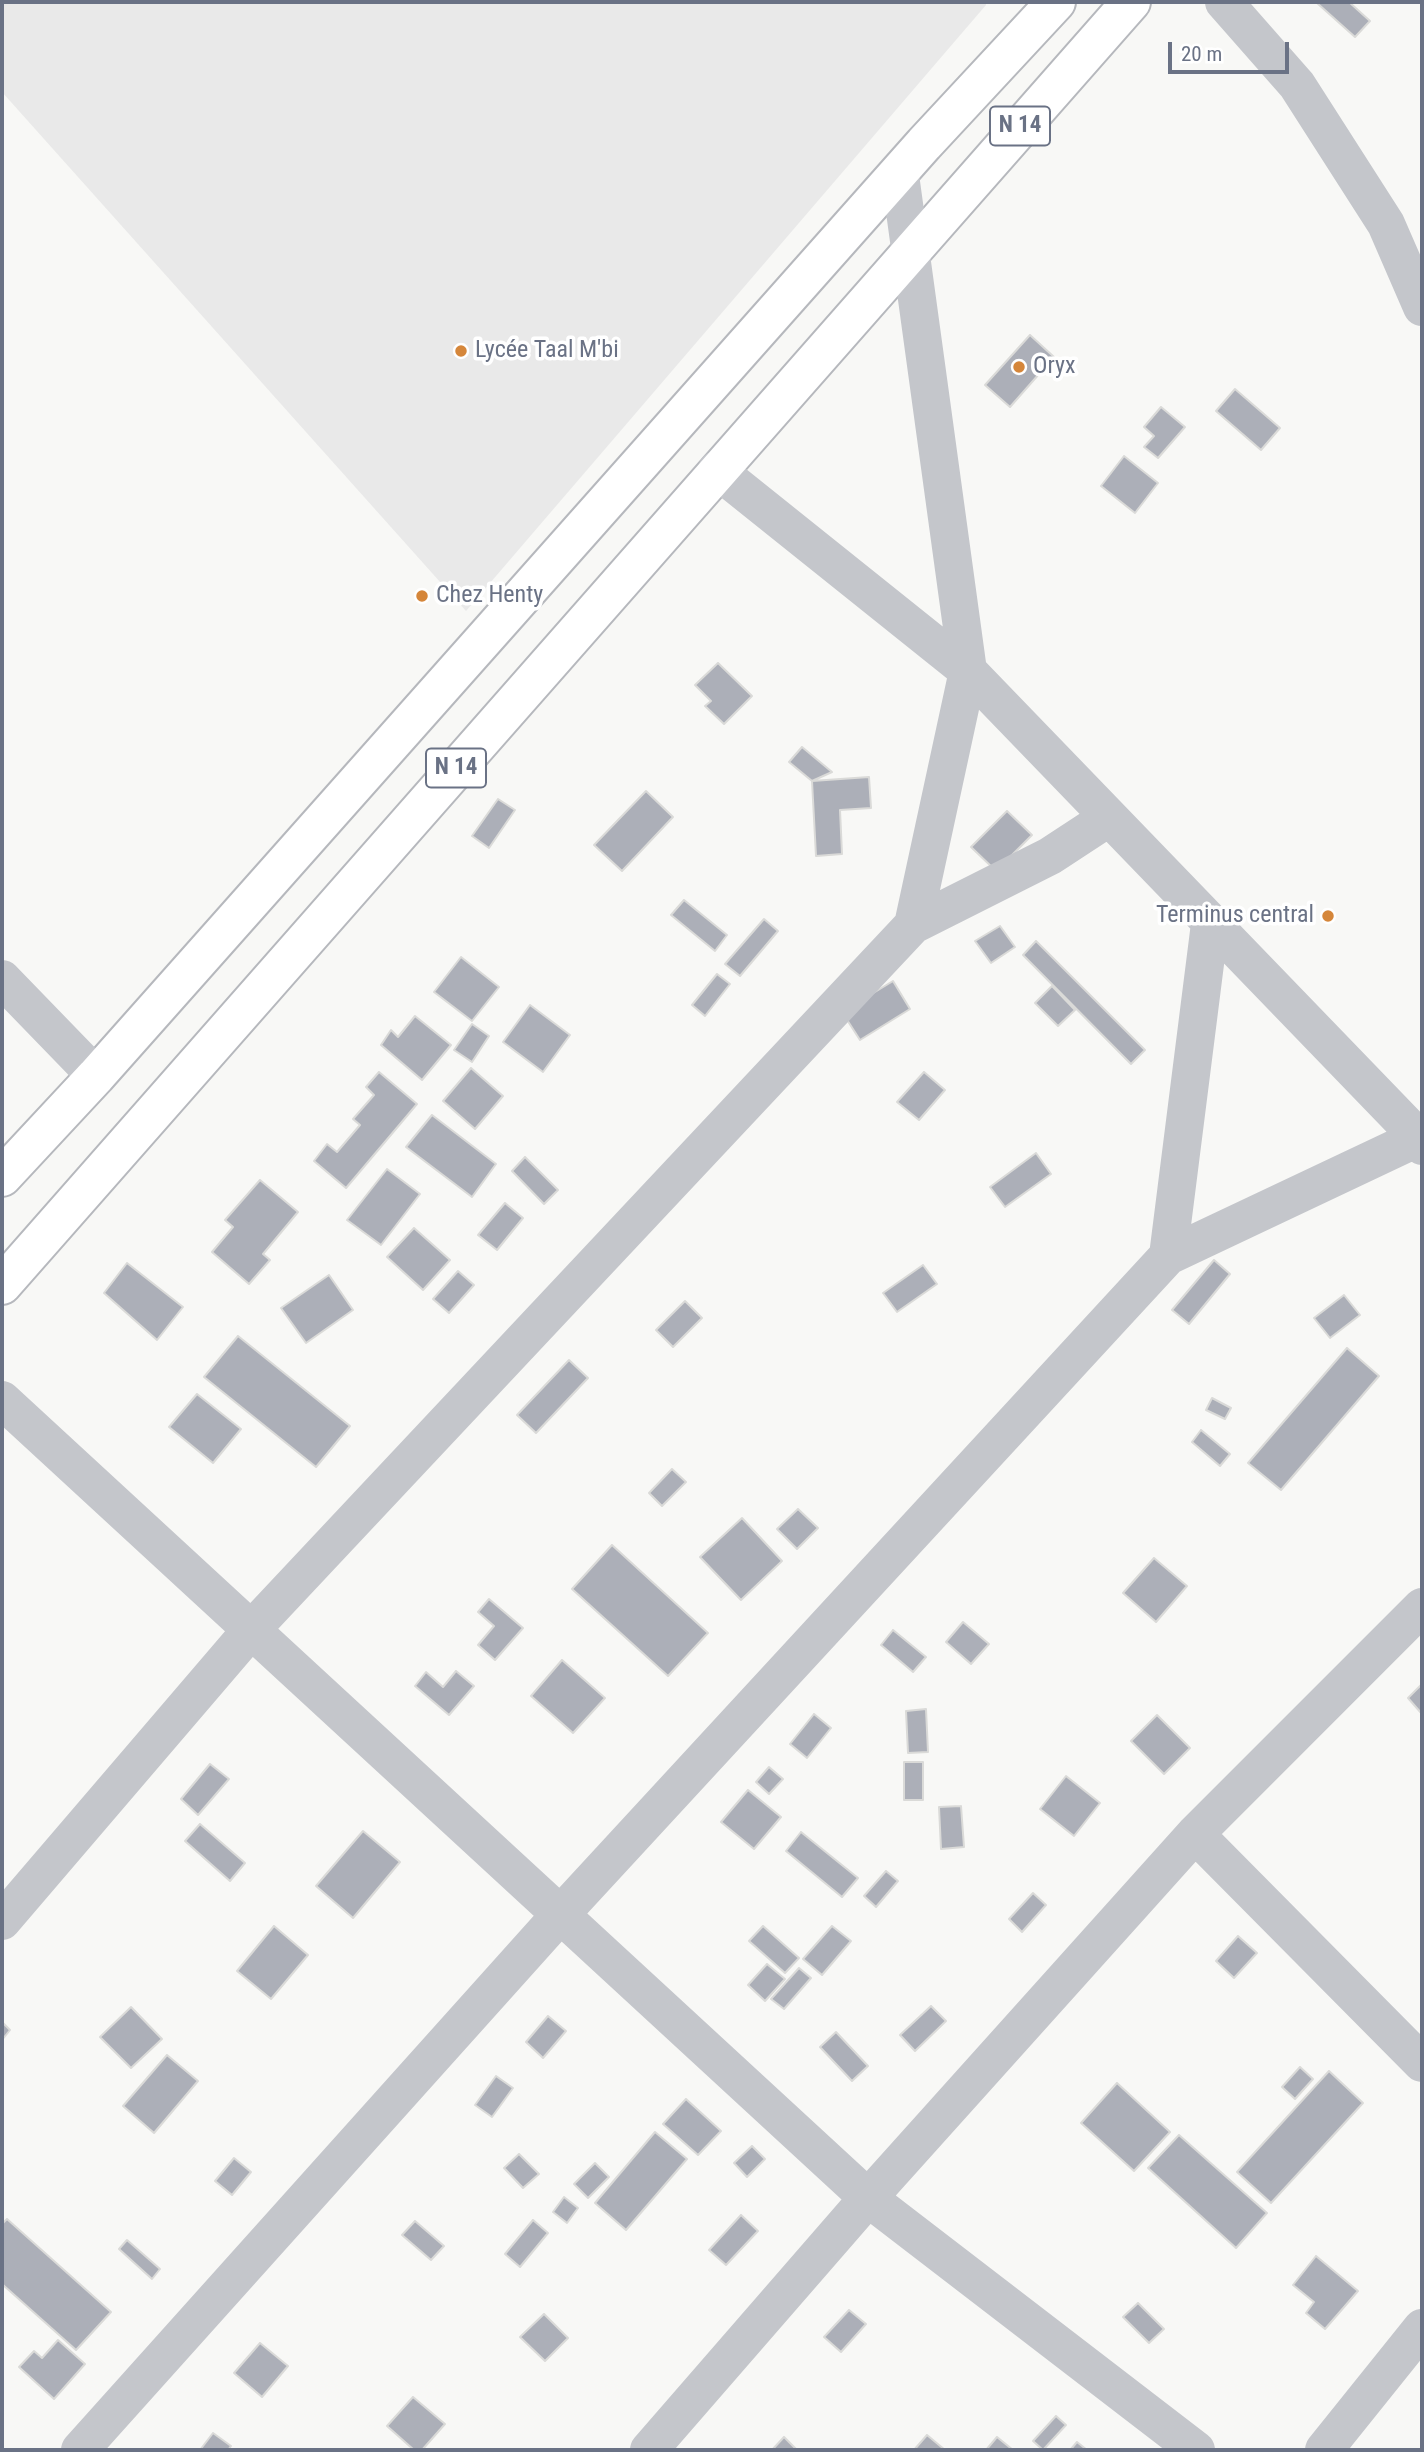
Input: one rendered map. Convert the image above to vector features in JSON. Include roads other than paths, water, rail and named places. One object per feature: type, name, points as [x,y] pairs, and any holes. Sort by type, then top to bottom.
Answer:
[{"type":"main road","name":"N 14","points":[[2,1177],[96,1076],[1056,2]]},
{"type":"main road","name":"N 14","points":[[2,1285],[909,251],[1131,2]]},
{"type":"street","points":[[1224,2],[1297,85],[1386,224],[1422,307]]},
{"type":"street","points":[[900,175],[968,671],[913,925]]},
{"type":"street","points":[[80,2450],[560,1915],[1168,1256],[1421,1140],[968,671],[717,470]]},
{"type":"street","points":[[2,1921],[251,1630],[913,925],[1050,856],[1108,818]]},
{"type":"street","points":[[1168,1256],[1210,924]]},
{"type":"street","points":[[2,979],[96,1076]]},
{"type":"street","points":[[2,1400],[868,2198],[1196,2450]]},
{"type":"street","points":[[649,2450],[868,2198],[1195,1833],[1422,1607]]},
{"type":"street","points":[[1195,1833],[1422,2063]]},
{"type":"street","points":[[1324,2450],[1422,2328]]},
{"type":"place","name":"Lycée Taal M'bi","points":[[461,351]]},
{"type":"place","name":"Oryx","points":[[1019,367]]},
{"type":"place","name":"Chez Henty","points":[[422,596]]},
{"type":"place","name":"Terminus central","points":[[1328,916]]}]
